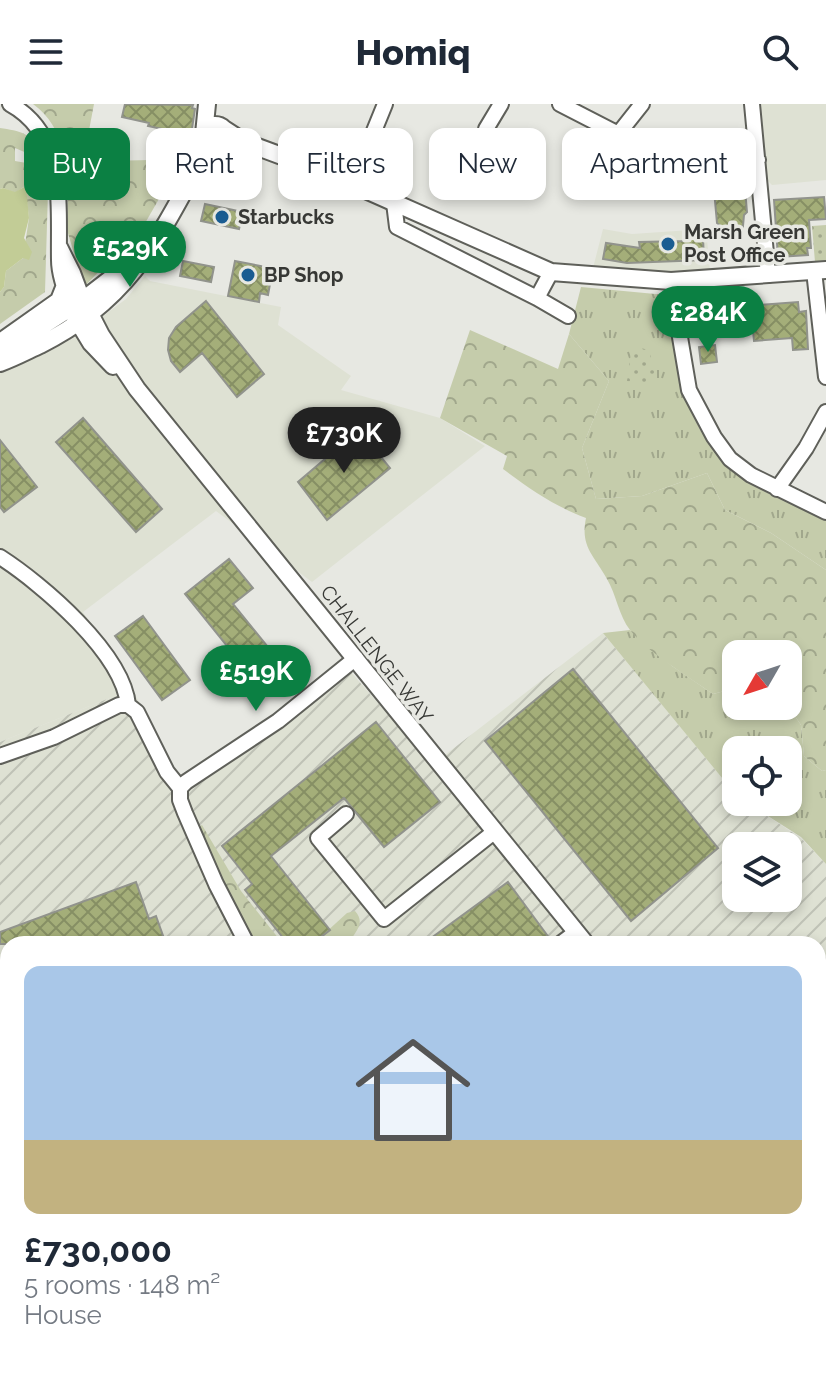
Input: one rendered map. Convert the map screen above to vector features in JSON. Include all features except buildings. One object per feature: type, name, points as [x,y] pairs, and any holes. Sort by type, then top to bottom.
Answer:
[{"type":"street","points":[[10,104],[39,131],[54,163],[59,192],[57,227],[60,246],[81,311]]},
{"type":"street","points":[[207,104],[209,128]]},
{"type":"street","points":[[210,128],[223,128],[216,104]]},
{"type":"street","points":[[375,128],[385,104]]},
{"type":"street","points":[[487,128],[501,104]]},
{"type":"street","points":[[560,104],[609,128]]},
{"type":"street","points":[[623,128],[642,104]]},
{"type":"street","points":[[752,104],[768,275]]},
{"type":"street","points":[[0,353],[117,292],[146,257],[178,200]]},
{"type":"street","points":[[387,200],[551,272],[671,281],[820,271],[826,374]]},
{"type":"street","points":[[394,203],[397,227],[568,316]]},
{"type":"street","points":[[60,246],[58,263],[64,284],[81,311]]},
{"type":"street","points":[[537,298],[551,272]]},
{"type":"street","points":[[0,341],[58,300],[64,284]]},
{"type":"street","points":[[674,302],[689,390],[714,437],[730,459],[751,475],[826,512]]},
{"type":"street","points":[[0,363],[81,311]]},
{"type":"street","name":"CHALLENGE WAY","points":[[81,311],[100,354],[137,389],[579,936]]},
{"type":"street","points":[[777,489],[806,448],[826,412]]},
{"type":"street","points":[[0,557],[54,597],[85,631],[117,673],[127,691],[128,705]]},
{"type":"street","points":[[180,788],[278,721],[356,658]]},
{"type":"street","points":[[0,756],[54,737],[119,705],[128,705],[137,712],[167,772],[180,788],[185,813],[243,936]]},
{"type":"street","points":[[346,814],[318,838],[384,919],[494,832]]},
{"type":"shaded area","points":[[760,104],[826,104],[826,180],[772,185],[767,180]]},
{"type":"shaded area","points":[[24,187],[29,218],[24,238],[32,252],[29,260],[23,258],[6,271],[4,287],[0,292],[0,189],[15,192]]},
{"type":"shaded area","points":[[603,229],[632,234],[706,229],[710,271],[631,274],[593,268]]},
{"type":"shaded area","points":[[145,276],[150,281],[281,307],[278,325],[351,376],[341,390],[440,418],[485,446],[312,582],[216,511],[83,612],[132,689],[0,742],[0,369],[72,339],[126,299]]},
{"type":"shaded area","points":[[603,633],[722,778],[722,816],[767,816],[792,832],[722,832],[722,912],[802,912],[802,839],[826,864],[826,936],[0,936],[0,742],[132,689],[186,789],[282,727],[350,671],[432,765]]},
{"type":"green space","points":[[33,104],[94,104],[89,128],[54,128]]},
{"type":"green space","points":[[0,128],[24,134],[24,152],[15,148],[15,161],[24,163],[24,187],[15,193],[0,189]]},
{"type":"green space","points":[[130,160],[146,160],[146,200],[158,200],[144,225],[84,287],[67,230],[68,200],[130,200]]},
{"type":"green space","points":[[27,200],[48,200],[45,292],[0,324],[0,292],[4,287],[6,271],[23,258],[29,218]]},
{"type":"green space","points":[[826,225],[826,261],[815,262],[812,226]]},
{"type":"green space","points":[[581,287],[666,295],[680,377],[697,424],[729,466],[753,484],[826,519],[826,570],[771,533],[725,510],[707,473],[642,496],[596,499],[582,448],[609,381],[569,334]]},
{"type":"green space","points":[[470,330],[558,369],[569,334],[609,381],[582,448],[596,499],[642,496],[707,473],[725,510],[771,533],[826,570],[826,770],[822,771],[804,756],[801,725],[798,720],[802,720],[802,640],[722,640],[722,692],[713,694],[646,647],[626,624],[610,585],[589,550],[585,536],[586,518],[523,483],[503,469],[507,456],[440,418]]},
{"type":"green space","points":[[632,346],[649,350],[658,384],[627,381]]},
{"type":"green space","points":[[630,630],[672,666],[713,694],[722,692],[722,720],[798,720],[801,725],[804,756],[822,771],[826,770],[826,864],[802,838],[802,832],[793,832],[768,816],[802,816],[802,736],[722,736],[722,778],[603,633]]},
{"type":"green space","points":[[202,825],[241,891],[277,936],[248,936],[197,828]]},
{"type":"green space","points":[[355,911],[360,920],[354,936],[322,936],[347,913]]},
{"type":"place","name":"Starbucks","points":[[222,217]]},
{"type":"place","name":"Marsh Green Post Office","points":[[668,244]]},
{"type":"place","name":"BP Shop","points":[[248,275]]}]
